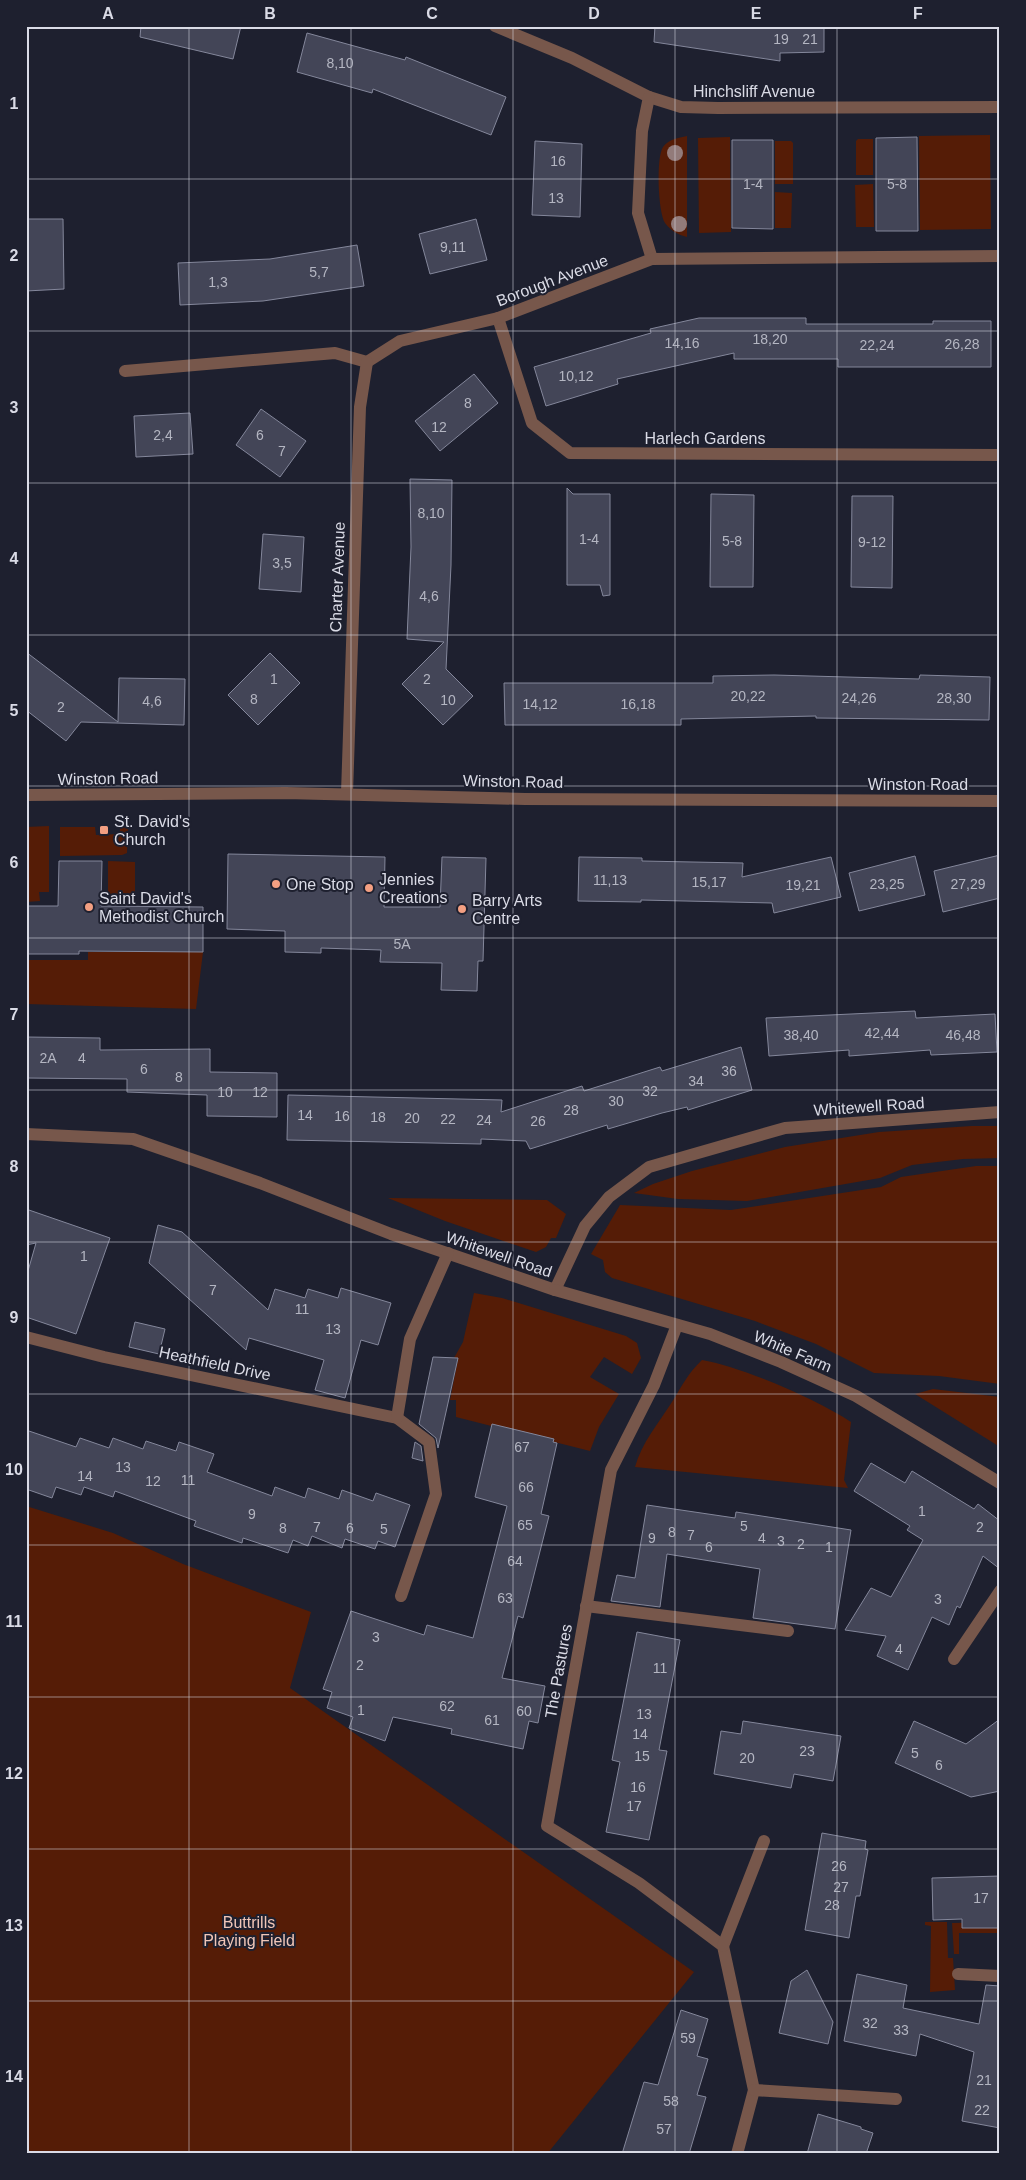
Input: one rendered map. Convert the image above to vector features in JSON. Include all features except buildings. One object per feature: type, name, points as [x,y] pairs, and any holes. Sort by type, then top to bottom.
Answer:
[{"type":"street","name":"Hinchsliff Avenue","points":[[495,26],[572,58],[649,97],[681,107],[1000,106]]},
{"type":"street","points":[[649,97],[642,131],[638,213],[652,259]]},
{"type":"street","name":"Borough Avenue","points":[[367,362],[400,341],[498,318],[652,259],[1000,256]]},
{"type":"street","name":"Harlech Gardens","points":[[498,318],[532,423],[570,453],[1000,456]]},
{"type":"street","points":[[125,371],[335,353],[367,362]]},
{"type":"street","name":"Charter Avenue","points":[[347,793],[359,417],[367,362]]},
{"type":"street","name":"Winston Road","points":[[26,795],[347,793],[525,799],[1000,801]]},
{"type":"street","name":"Whitewell Road","points":[[26,1134],[133,1139],[260,1183],[391,1234],[555,1290],[586,1226],[609,1197],[648,1167],[785,1128],[1000,1112]]},
{"type":"street","points":[[397,1418],[410,1339],[448,1253]]},
{"type":"street","name":"White Farm","points":[[555,1290],[710,1334],[782,1362],[856,1396],[1000,1483]]},
{"type":"street","name":"The Pastures","points":[[677,1325],[654,1385],[611,1470],[547,1826],[639,1883],[723,1946]]},
{"type":"street","name":"Heathfield Drive","points":[[26,1337],[104,1357],[397,1418],[429,1442],[436,1494],[401,1596]]},
{"type":"street","points":[[954,1659],[1000,1591]]},
{"type":"street","points":[[586,1606],[788,1631]]},
{"type":"street","points":[[737,2154],[754,2090],[723,1946],[764,1841]]},
{"type":"street","points":[[958,1974],[1000,1976]]},
{"type":"street","points":[[754,2090],[896,2099]]},
{"type":"green space","points":[[990,135],[991,229],[920,230],[919,136]]},
{"type":"green space","points":[[687,136],[687,237],[674,232],[665,223],[659,197],[659,162],[665,144],[677,138]]},
{"type":"green space","points":[[730,137],[731,232],[699,233],[698,138]]},
{"type":"green space","points":[[858,139],[873,139],[873,175],[856,175],[856,141]]},
{"type":"green space","points":[[775,141],[791,141],[793,143],[793,184],[775,184]]},
{"type":"green space","points":[[873,184],[874,227],[856,227],[855,185]]},
{"type":"green space","points":[[775,192],[792,193],[791,228],[775,228]]},
{"type":"green space","points":[[49,826],[49,892],[39,892],[40,901],[26,902],[26,827]]},
{"type":"green space","points":[[60,827],[95,827],[96,835],[120,834],[120,827],[128,828],[127,853],[122,855],[60,856]]},
{"type":"green space","points":[[108,861],[135,862],[135,902],[108,901]]},
{"type":"green space","points":[[88,952],[203,952],[196,1009],[26,1004],[26,960],[88,960]]},
{"type":"green space","points":[[1000,1126],[1000,1158],[963,1159],[912,1165],[880,1178],[747,1201],[678,1199],[634,1193],[653,1184],[692,1171],[785,1147],[879,1132]]},
{"type":"green space","points":[[976,1166],[1000,1166],[1000,1384],[939,1376],[874,1373],[816,1344],[755,1321],[612,1278],[605,1272],[603,1260],[591,1254],[620,1205],[731,1210],[881,1187],[901,1177]]},
{"type":"green space","points":[[388,1198],[547,1200],[566,1214],[556,1238],[551,1238],[546,1247],[536,1252],[445,1221]]},
{"type":"green space","points":[[474,1293],[502,1298],[626,1336],[637,1343],[641,1358],[632,1374],[604,1357],[590,1377],[619,1394],[599,1427],[590,1451],[456,1417],[456,1400],[450,1400],[458,1359],[454,1358],[463,1342]]},
{"type":"green space","points":[[702,1360],[718,1363],[757,1376],[799,1394],[851,1422],[844,1480],[848,1488],[635,1467],[651,1433],[689,1375]]},
{"type":"green space","points":[[933,1389],[1000,1397],[1000,1447],[915,1394]]},
{"type":"green space","name":"Buttrills Playing Field","points":[[26,1506],[113,1533],[183,1564],[311,1612],[290,1688],[694,1972],[547,2154],[26,2154]]},
{"type":"green space","points":[[925,1922],[947,1922],[948,1958],[953,1958],[955,1990],[930,1992],[931,1926],[925,1925]]},
{"type":"green space","points":[[1000,1922],[1000,1933],[959,1933],[959,1954],[954,1954],[952,1923]]},
{"type":"place","name":"St. David's Church","points":[[104,830]]},
{"type":"place","name":"One Stop","points":[[276,884]]},
{"type":"place","name":"Jennies Creations","points":[[369,888]]},
{"type":"place","name":"Saint David's Methodist Church","points":[[89,907]]},
{"type":"place","name":"Barry Arts Centre","points":[[462,909]]}]
